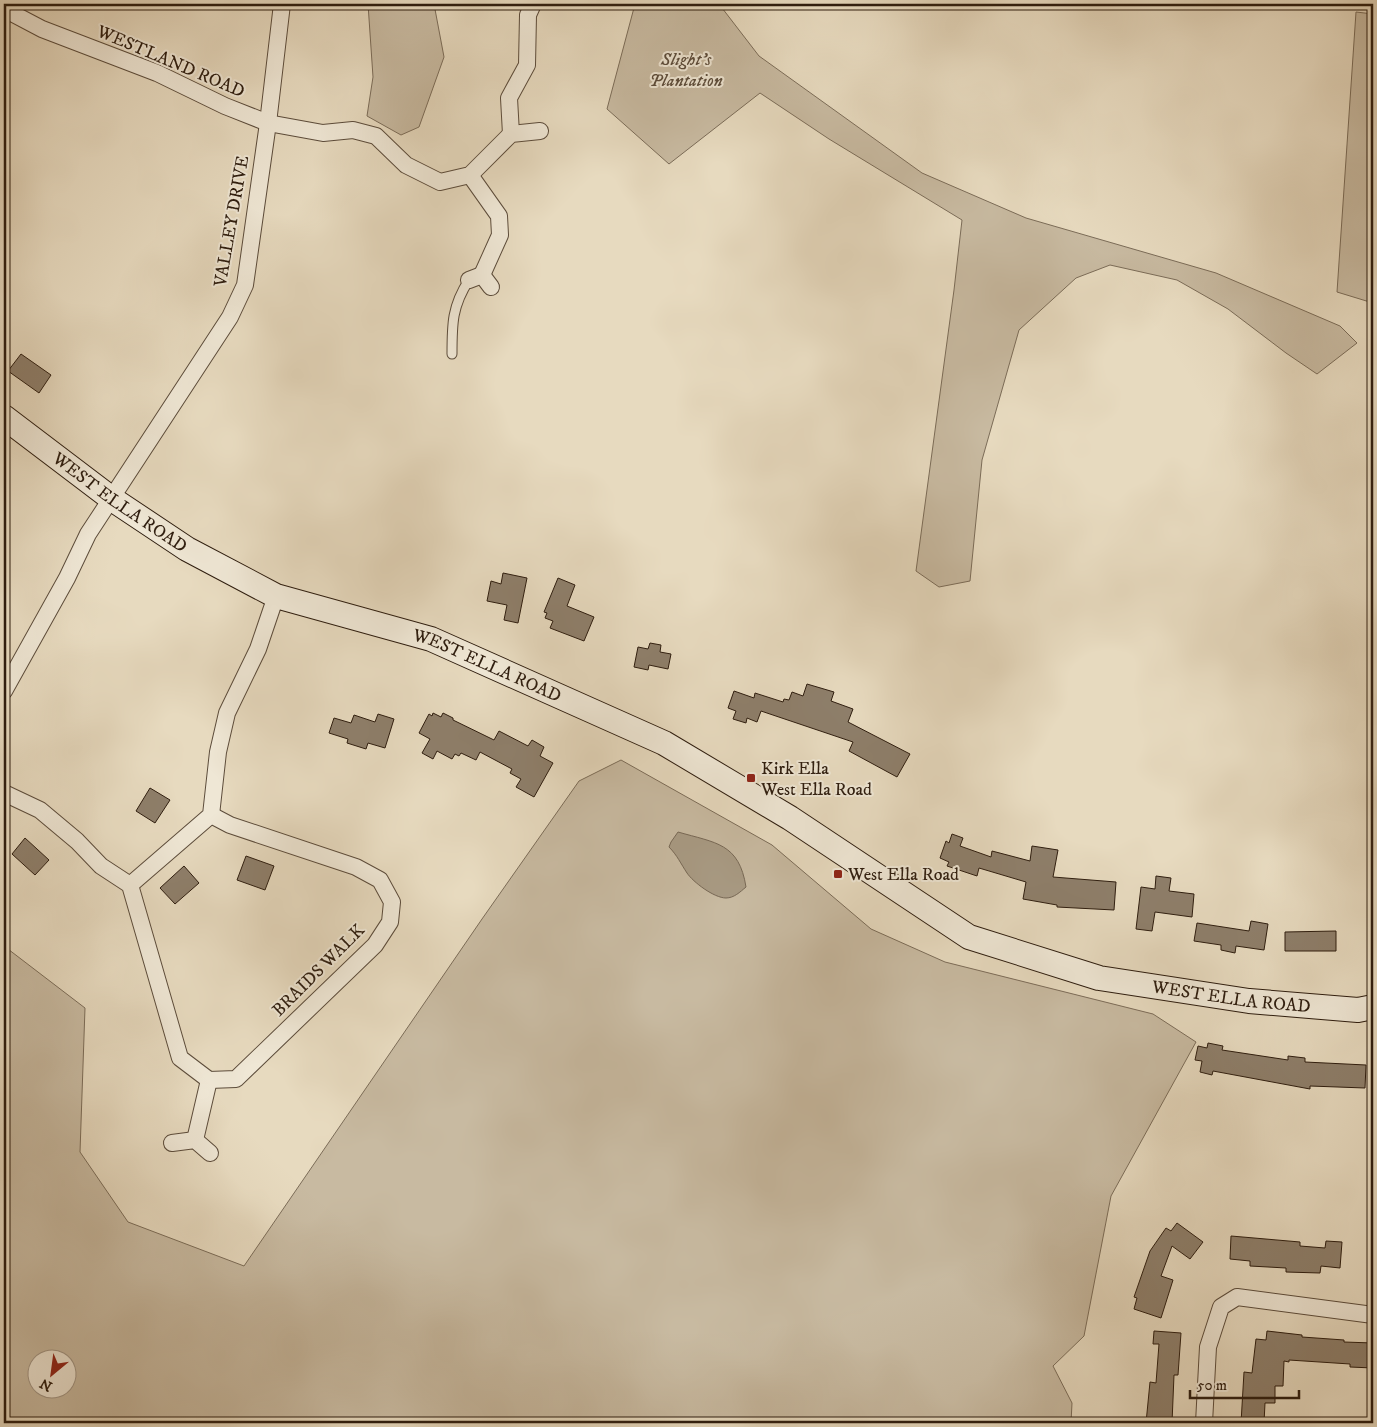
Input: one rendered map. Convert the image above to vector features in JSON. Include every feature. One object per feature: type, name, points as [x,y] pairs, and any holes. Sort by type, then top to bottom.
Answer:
[{"type":"street","name":"VALLEY DRIVE","points":[[4,691],[67,578],[88,534],[230,317],[245,285],[268,123],[282,4]]},
{"type":"street","points":[[511,134],[508,98],[527,65],[528,15],[533,4]]},
{"type":"street","name":"WESTLAND ROAD","points":[[4,9],[42,29],[157,73],[225,106],[268,123],[323,133],[353,130],[369,134],[376,136],[406,165],[440,182],[470,175]]},
{"type":"street","points":[[481,281],[500,235],[499,216],[470,175],[511,134],[540,131]]},
{"type":"street","name":"WEST ELLA ROAD","points":[[4,417],[112,500],[187,549],[276,596],[431,639],[664,743],[790,818],[969,937],[1100,978],[1249,1001],[1358,1010],[1373,1007]]},
{"type":"street","points":[[130,884],[211,815],[218,752],[228,713],[258,649],[276,596]]},
{"type":"street","points":[[4,793],[40,810],[77,841],[101,866],[130,884],[180,1058],[209,1080],[195,1140]]},
{"type":"street","name":"BRAIDS WALK","points":[[209,1080],[236,1079],[374,945],[390,922],[392,902],[380,880],[356,867],[230,825],[211,815]]},
{"type":"street","points":[[172,1144],[195,1140]]},
{"type":"street","points":[[195,1140],[210,1153]]},
{"type":"street","points":[[1204,1423],[1208,1347],[1221,1307],[1237,1297],[1373,1315]]},
{"type":"lane","points":[[452,354],[452,327],[455,308],[481,281]]},
{"type":"green space","points":[[368,4],[434,4],[444,57],[419,127],[401,135],[367,116],[373,77]]},
{"type":"green space","name":"Slight's Plantation","points":[[635,4],[719,4],[759,56],[922,173],[1026,218],[1216,273],[1340,326],[1357,343],[1317,374],[1228,309],[1177,280],[1110,265],[1076,278],[1019,330],[982,460],[970,581],[939,587],[916,571],[962,220],[829,139],[760,93],[669,164],[607,109]]},
{"type":"green space","points":[[1356,12],[1373,14],[1373,303],[1337,292]]},
{"type":"green space","points":[[621,760],[772,845],[871,929],[945,962],[1153,1014],[1196,1042],[1111,1196],[1084,1336],[1053,1366],[1072,1403],[1071,1423],[4,1423],[4,946],[85,1008],[80,1152],[128,1222],[244,1266],[579,781]]},
{"type":"shaded area","points":[[678,832],[724,847],[738,861],[743,872],[746,887],[734,896],[726,898],[716,895],[699,885],[690,877],[669,847]]},
{"type":"building","points":[[21,354],[51,375],[39,393],[8,371]]},
{"type":"building","points":[[503,573],[527,578],[518,623],[504,620],[507,605],[487,601],[491,581],[501,584]]},
{"type":"building","points":[[558,578],[575,585],[567,606],[594,617],[584,641],[550,628],[553,621],[545,618],[547,613],[544,612]]},
{"type":"building","points":[[650,643],[661,645],[660,652],[671,654],[668,669],[649,665],[648,670],[634,667],[638,647],[648,649]]},
{"type":"building","points":[[807,684],[834,692],[831,701],[853,709],[848,722],[910,754],[897,777],[849,751],[853,742],[761,711],[757,722],[747,718],[746,723],[733,719],[736,711],[728,708],[734,691],[754,698],[755,693],[783,702],[784,699],[789,700],[792,692],[803,696]]},
{"type":"building","points":[[433,713],[441,717],[443,713],[453,718],[453,720],[494,740],[499,731],[528,746],[532,740],[544,747],[540,756],[553,763],[534,797],[516,787],[521,779],[510,773],[512,769],[480,752],[476,760],[461,753],[459,756],[455,754],[452,759],[437,751],[433,759],[422,753],[430,739],[419,733],[429,714],[432,716]]},
{"type":"building","points":[[378,714],[394,719],[385,748],[368,743],[366,749],[347,743],[348,739],[329,733],[334,718],[351,723],[354,715],[375,722]]},
{"type":"building","points":[[150,788],[170,800],[155,823],[136,811]]},
{"type":"building","points":[[952,834],[963,838],[960,846],[991,857],[992,851],[1030,861],[1032,846],[1058,850],[1053,877],[1116,882],[1114,910],[1057,907],[1057,905],[1023,899],[1026,882],[979,868],[977,876],[947,866],[949,862],[940,858],[946,841],[949,843]]},
{"type":"building","points":[[25,838],[49,860],[35,875],[12,854]]},
{"type":"building","points":[[246,856],[274,866],[265,890],[237,880]]},
{"type":"building","points":[[184,866],[199,883],[175,904],[160,888]]},
{"type":"building","points":[[1156,876],[1171,878],[1169,891],[1194,894],[1192,917],[1155,912],[1152,931],[1136,929],[1141,887],[1155,889]]},
{"type":"building","points":[[1251,921],[1268,924],[1264,950],[1236,946],[1235,953],[1221,950],[1221,945],[1194,941],[1197,923],[1249,931]]},
{"type":"building","points":[[1336,931],[1336,951],[1285,951],[1285,932]]},
{"type":"building","points":[[1208,1043],[1223,1046],[1222,1050],[1288,1060],[1288,1056],[1305,1058],[1305,1062],[1366,1065],[1365,1088],[1310,1086],[1310,1089],[1213,1071],[1212,1075],[1200,1072],[1202,1061],[1195,1060],[1198,1046],[1207,1048]]},
{"type":"building","points":[[1177,1223],[1203,1242],[1190,1259],[1172,1246],[1161,1276],[1173,1280],[1161,1318],[1134,1309],[1137,1298],[1134,1297],[1150,1251],[1166,1228],[1171,1231]]},
{"type":"building","points":[[1231,1236],[1300,1242],[1300,1246],[1325,1248],[1326,1241],[1342,1242],[1340,1268],[1321,1266],[1320,1273],[1286,1272],[1286,1268],[1250,1266],[1250,1261],[1230,1259]]},
{"type":"building","points":[[1154,1331],[1181,1333],[1178,1375],[1174,1375],[1172,1423],[1146,1423],[1150,1382],[1156,1383],[1159,1344],[1153,1344]]},
{"type":"building","points":[[1267,1331],[1302,1335],[1302,1337],[1344,1340],[1344,1342],[1373,1343],[1373,1368],[1350,1367],[1350,1364],[1284,1361],[1283,1386],[1275,1386],[1275,1403],[1265,1403],[1264,1423],[1241,1423],[1244,1372],[1252,1373],[1256,1339],[1266,1340]]},
{"type":"place","name":"Kirk Ella West Ella Road","points":[[751,778]]},
{"type":"place","name":"West Ella Road","points":[[838,874]]}]
